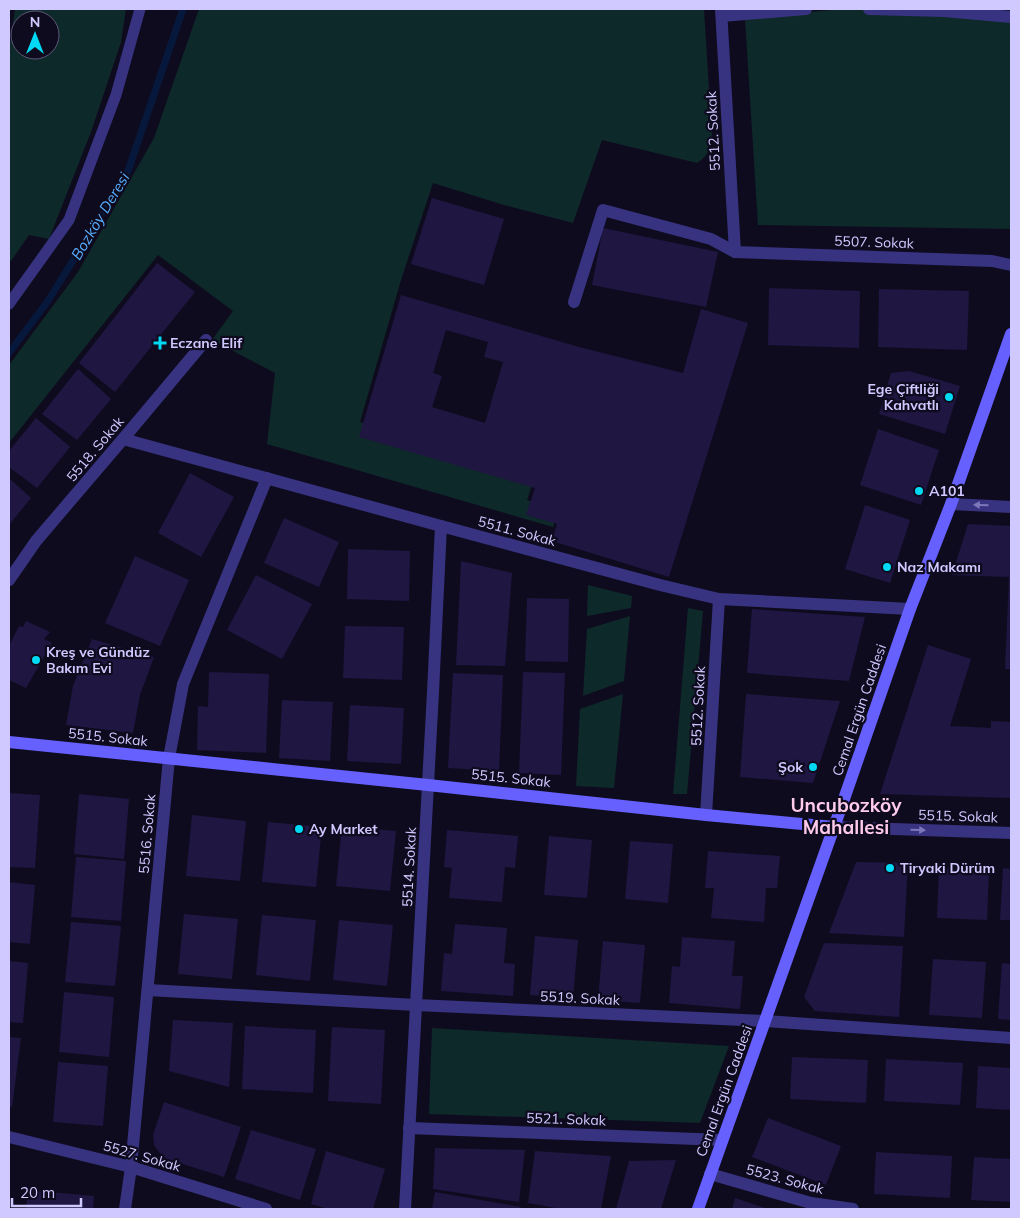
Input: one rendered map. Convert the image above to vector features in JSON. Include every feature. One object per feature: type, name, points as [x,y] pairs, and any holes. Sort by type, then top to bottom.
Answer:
[{"type":"street","points":[[722,13],[806,9]]},
{"type":"street","points":[[869,9],[944,11],[1011,17]]},
{"type":"street","name":"5512. Sokak","points":[[722,13],[735,252]]},
{"type":"street","points":[[574,302],[603,210],[711,240],[735,252]]},
{"type":"street","name":"5507. Sokak","points":[[735,252],[992,261],[1011,265]]},
{"type":"street","name":"Cemal Ergün Caddesi","points":[[698,1209],[910,609],[951,504],[1011,334]]},
{"type":"street","name":"5518. Sokak","points":[[9,580],[36,541],[206,340]]},
{"type":"street","name":"5511. Sokak","points":[[124,439],[660,585],[719,599],[910,609]]},
{"type":"street","name":"5516. Sokak","points":[[125,1209],[131,1167],[169,758],[183,684],[267,478]]},
{"type":"street","points":[[951,504],[1011,507]]},
{"type":"street","name":"5514. Sokak","points":[[404,1209],[441,526]]},
{"type":"street","name":"5512. Sokak","points":[[706,815],[719,599]]},
{"type":"street","name":"5515. Sokak","points":[[9,742],[834,827],[1011,833]]},
{"type":"street","name":"5519. Sokak","points":[[148,990],[416,1005],[765,1021],[1011,1038]]},
{"type":"street","name":"5521. Sokak","points":[[409,1128],[722,1140]]},
{"type":"street","name":"5527. Sokak","points":[[9,1137],[131,1167],[266,1209]]},
{"type":"street","name":"5523. Sokak","points":[[710,1174],[811,1203],[853,1209]]},
{"type":"lane","points":[[9,304],[69,220],[116,95],[140,9]]},
{"type":"green space","points":[[15,9],[126,9],[121,42],[91,132],[49,239],[29,235],[11,261],[9,261],[10,44],[10,60],[60,60],[60,10]]},
{"type":"green space","points":[[199,9],[704,9],[712,137],[704,158],[697,163],[602,140],[573,223],[504,205],[433,183],[401,280],[360,422],[536,473],[527,500],[558,509],[553,527],[267,444],[275,373],[212,340],[233,311],[158,255],[9,443],[9,365],[78,272],[154,138]]},
{"type":"green space","points":[[842,9],[1011,18],[1011,229],[758,225],[745,18]]},
{"type":"green space","points":[[588,585],[632,596],[631,608],[587,616]]},
{"type":"green space","points":[[688,608],[703,611],[687,794],[673,794]]},
{"type":"green space","points":[[630,616],[624,681],[583,696],[587,629]]},
{"type":"green space","points":[[623,694],[614,788],[576,786],[580,709]]},
{"type":"green space","points":[[432,1028],[729,1046],[700,1123],[429,1114]]},
{"type":"building","points":[[432,198],[504,219],[484,285],[411,264]]},
{"type":"building","points":[[603,228],[718,252],[706,307],[592,285]]},
{"type":"building","points":[[157,263],[195,292],[115,392],[79,363]]},
{"type":"building","points":[[769,288],[860,291],[859,348],[768,345]]},
{"type":"building","points":[[879,289],[969,291],[967,350],[878,347]]},
{"type":"building","points":[[401,295],[579,347],[683,373],[701,309],[748,323],[669,577],[552,541],[557,524],[526,515],[535,488],[359,437]],"holes":[[[446,330],[488,342],[484,357],[503,362],[485,423],[432,407],[442,376],[433,373]]]},
{"type":"building","points":[[78,369],[111,399],[77,440],[42,414]]},
{"type":"building","points":[[909,371],[960,386],[945,434],[879,414],[891,373]]},
{"type":"building","points":[[36,418],[70,447],[37,488],[9,467],[9,451]]},
{"type":"building","points":[[878,429],[939,450],[921,505],[860,485]]},
{"type":"building","points":[[190,473],[234,497],[201,557],[158,533]]},
{"type":"building","points":[[9,478],[31,498],[9,525]]},
{"type":"building","points":[[865,505],[910,520],[890,583],[845,569]]},
{"type":"building","points":[[284,518],[339,542],[319,587],[264,563]]},
{"type":"building","points":[[968,524],[1011,526],[1011,669],[1005,669],[1009,577],[952,575]]},
{"type":"building","points":[[348,549],[410,551],[409,601],[347,599]]},
{"type":"building","points":[[135,556],[189,580],[160,646],[105,623]]},
{"type":"building","points":[[461,561],[512,573],[505,666],[456,665]]},
{"type":"building","points":[[256,575],[312,604],[282,659],[227,630]]},
{"type":"building","points":[[527,598],[569,599],[568,662],[525,661]]},
{"type":"building","points":[[752,609],[865,617],[849,681],[747,673]]},
{"type":"building","points":[[26,621],[50,632],[44,639],[52,643],[26,688],[9,680],[9,646],[19,626],[23,627]]},
{"type":"building","points":[[345,626],[404,627],[402,680],[343,678]]},
{"type":"building","points":[[92,639],[154,657],[140,695],[133,733],[66,725],[73,686]]},
{"type":"building","points":[[928,645],[971,659],[950,726],[991,728],[991,721],[1011,722],[1011,798],[880,794]]},
{"type":"building","points":[[209,672],[269,674],[266,753],[197,750],[198,706],[208,707]]},
{"type":"building","points":[[523,672],[565,673],[561,775],[519,773]]},
{"type":"building","points":[[453,673],[503,675],[499,771],[448,768]]},
{"type":"building","points":[[746,694],[840,701],[813,783],[740,777]]},
{"type":"building","points":[[282,700],[333,702],[330,761],[279,758]]},
{"type":"building","points":[[350,705],[404,708],[401,764],[347,761]]},
{"type":"building","points":[[9,793],[40,795],[35,868],[9,867]]},
{"type":"building","points":[[79,794],[129,799],[124,859],[74,854]]},
{"type":"building","points":[[192,815],[246,821],[240,881],[186,876]]},
{"type":"building","points":[[268,822],[322,827],[316,887],[262,882]]},
{"type":"building","points":[[342,826],[396,831],[390,891],[336,886]]},
{"type":"building","points":[[447,830],[518,836],[515,868],[505,867],[502,902],[449,898],[452,868],[444,867]]},
{"type":"building","points":[[549,836],[592,840],[587,898],[544,895]]},
{"type":"building","points":[[630,841],[673,844],[668,903],[625,899]]},
{"type":"building","points":[[708,851],[780,856],[777,888],[766,888],[764,922],[711,918],[714,888],[705,888]]},
{"type":"building","points":[[76,857],[126,861],[121,921],[71,917]]},
{"type":"building","points":[[856,862],[908,863],[904,937],[829,933]]},
{"type":"building","points":[[939,868],[989,870],[987,920],[937,918]]},
{"type":"building","points":[[1003,868],[1011,869],[1011,920],[1000,920]]},
{"type":"building","points":[[9,882],[35,885],[30,944],[9,942]]},
{"type":"building","points":[[184,914],[238,919],[232,979],[178,974]]},
{"type":"building","points":[[262,915],[316,920],[310,981],[256,975]]},
{"type":"building","points":[[339,920],[393,925],[387,986],[333,980]]},
{"type":"building","points":[[71,922],[121,926],[115,986],[65,982]]},
{"type":"building","points":[[455,924],[507,928],[504,963],[515,964],[513,996],[441,991],[444,953],[452,954]]},
{"type":"building","points":[[535,936],[578,940],[573,998],[530,995]]},
{"type":"building","points":[[682,937],[735,941],[732,976],[743,976],[740,1009],[669,1003],[672,966],[680,967]]},
{"type":"building","points":[[603,941],[645,945],[640,1003],[598,1000]]},
{"type":"building","points":[[824,943],[903,946],[899,1017],[815,1011],[804,997]]},
{"type":"building","points":[[933,959],[986,962],[982,1018],[929,1015]]},
{"type":"building","points":[[9,961],[28,963],[23,1023],[9,1022]]},
{"type":"building","points":[[1002,963],[1011,964],[1011,1020],[998,1019]]},
{"type":"building","points":[[64,992],[114,997],[109,1057],[59,1052]]},
{"type":"building","points":[[173,1020],[233,1023],[229,1087],[169,1071]]},
{"type":"building","points":[[245,1026],[316,1030],[313,1093],[242,1089]]},
{"type":"building","points":[[332,1027],[385,1030],[381,1104],[328,1101]]},
{"type":"building","points":[[9,1037],[21,1038],[12,1107],[9,1106]]},
{"type":"building","points":[[792,1057],[868,1060],[866,1103],[790,1099]]},
{"type":"building","points":[[886,1059],[963,1063],[960,1105],[884,1101]]},
{"type":"building","points":[[58,1062],[108,1066],[103,1126],[53,1122]]},
{"type":"building","points":[[978,1066],[1011,1068],[1011,1110],[976,1108]]},
{"type":"building","points":[[164,1102],[241,1127],[224,1177],[167,1159],[159,1152],[154,1145],[153,1135]]},
{"type":"building","points":[[768,1118],[841,1146],[826,1185],[752,1157]]},
{"type":"building","points":[[251,1130],[316,1149],[300,1200],[235,1179]]},
{"type":"building","points":[[435,1148],[525,1150],[519,1202],[433,1189]]},
{"type":"building","points":[[326,1151],[385,1169],[373,1209],[328,1209],[311,1204]]},
{"type":"building","points":[[535,1151],[611,1156],[601,1209],[561,1209],[528,1203]]},
{"type":"building","points":[[876,1152],[952,1156],[950,1198],[874,1194]]},
{"type":"building","points":[[974,1157],[1011,1159],[1011,1202],[971,1200]]},
{"type":"building","points":[[676,1160],[661,1209],[616,1209],[629,1161]]},
{"type":"building","points":[[28,1190],[94,1196],[93,1209],[26,1209]]},
{"type":"building","points":[[435,1192],[521,1207],[520,1209],[432,1209]]},
{"type":"building","points":[[735,1198],[768,1209],[732,1209]]},
{"type":"waterway","name":"Bozköy Deresi","points":[[9,353],[48,301],[128,171],[183,9]]},
{"type":"place","name":"Eczane Elif","points":[[160,343]]},
{"type":"place","name":"Ege Çiftliği Kahvatlı","points":[[949,397]]},
{"type":"place","name":"A101","points":[[919,491]]},
{"type":"place","name":"Naz Makamı","points":[[887,567]]},
{"type":"place","name":"Kreş ve Gündüz Bakım Evi","points":[[36,660]]},
{"type":"place","name":"Şok","points":[[813,767]]},
{"type":"place","name":"Ay Market","points":[[299,829]]},
{"type":"place","name":"Tiryaki Dürüm","points":[[890,868]]},
{"type":"district","name":"Uncubozköy Mahallesi","points":[[846,816]]}]
